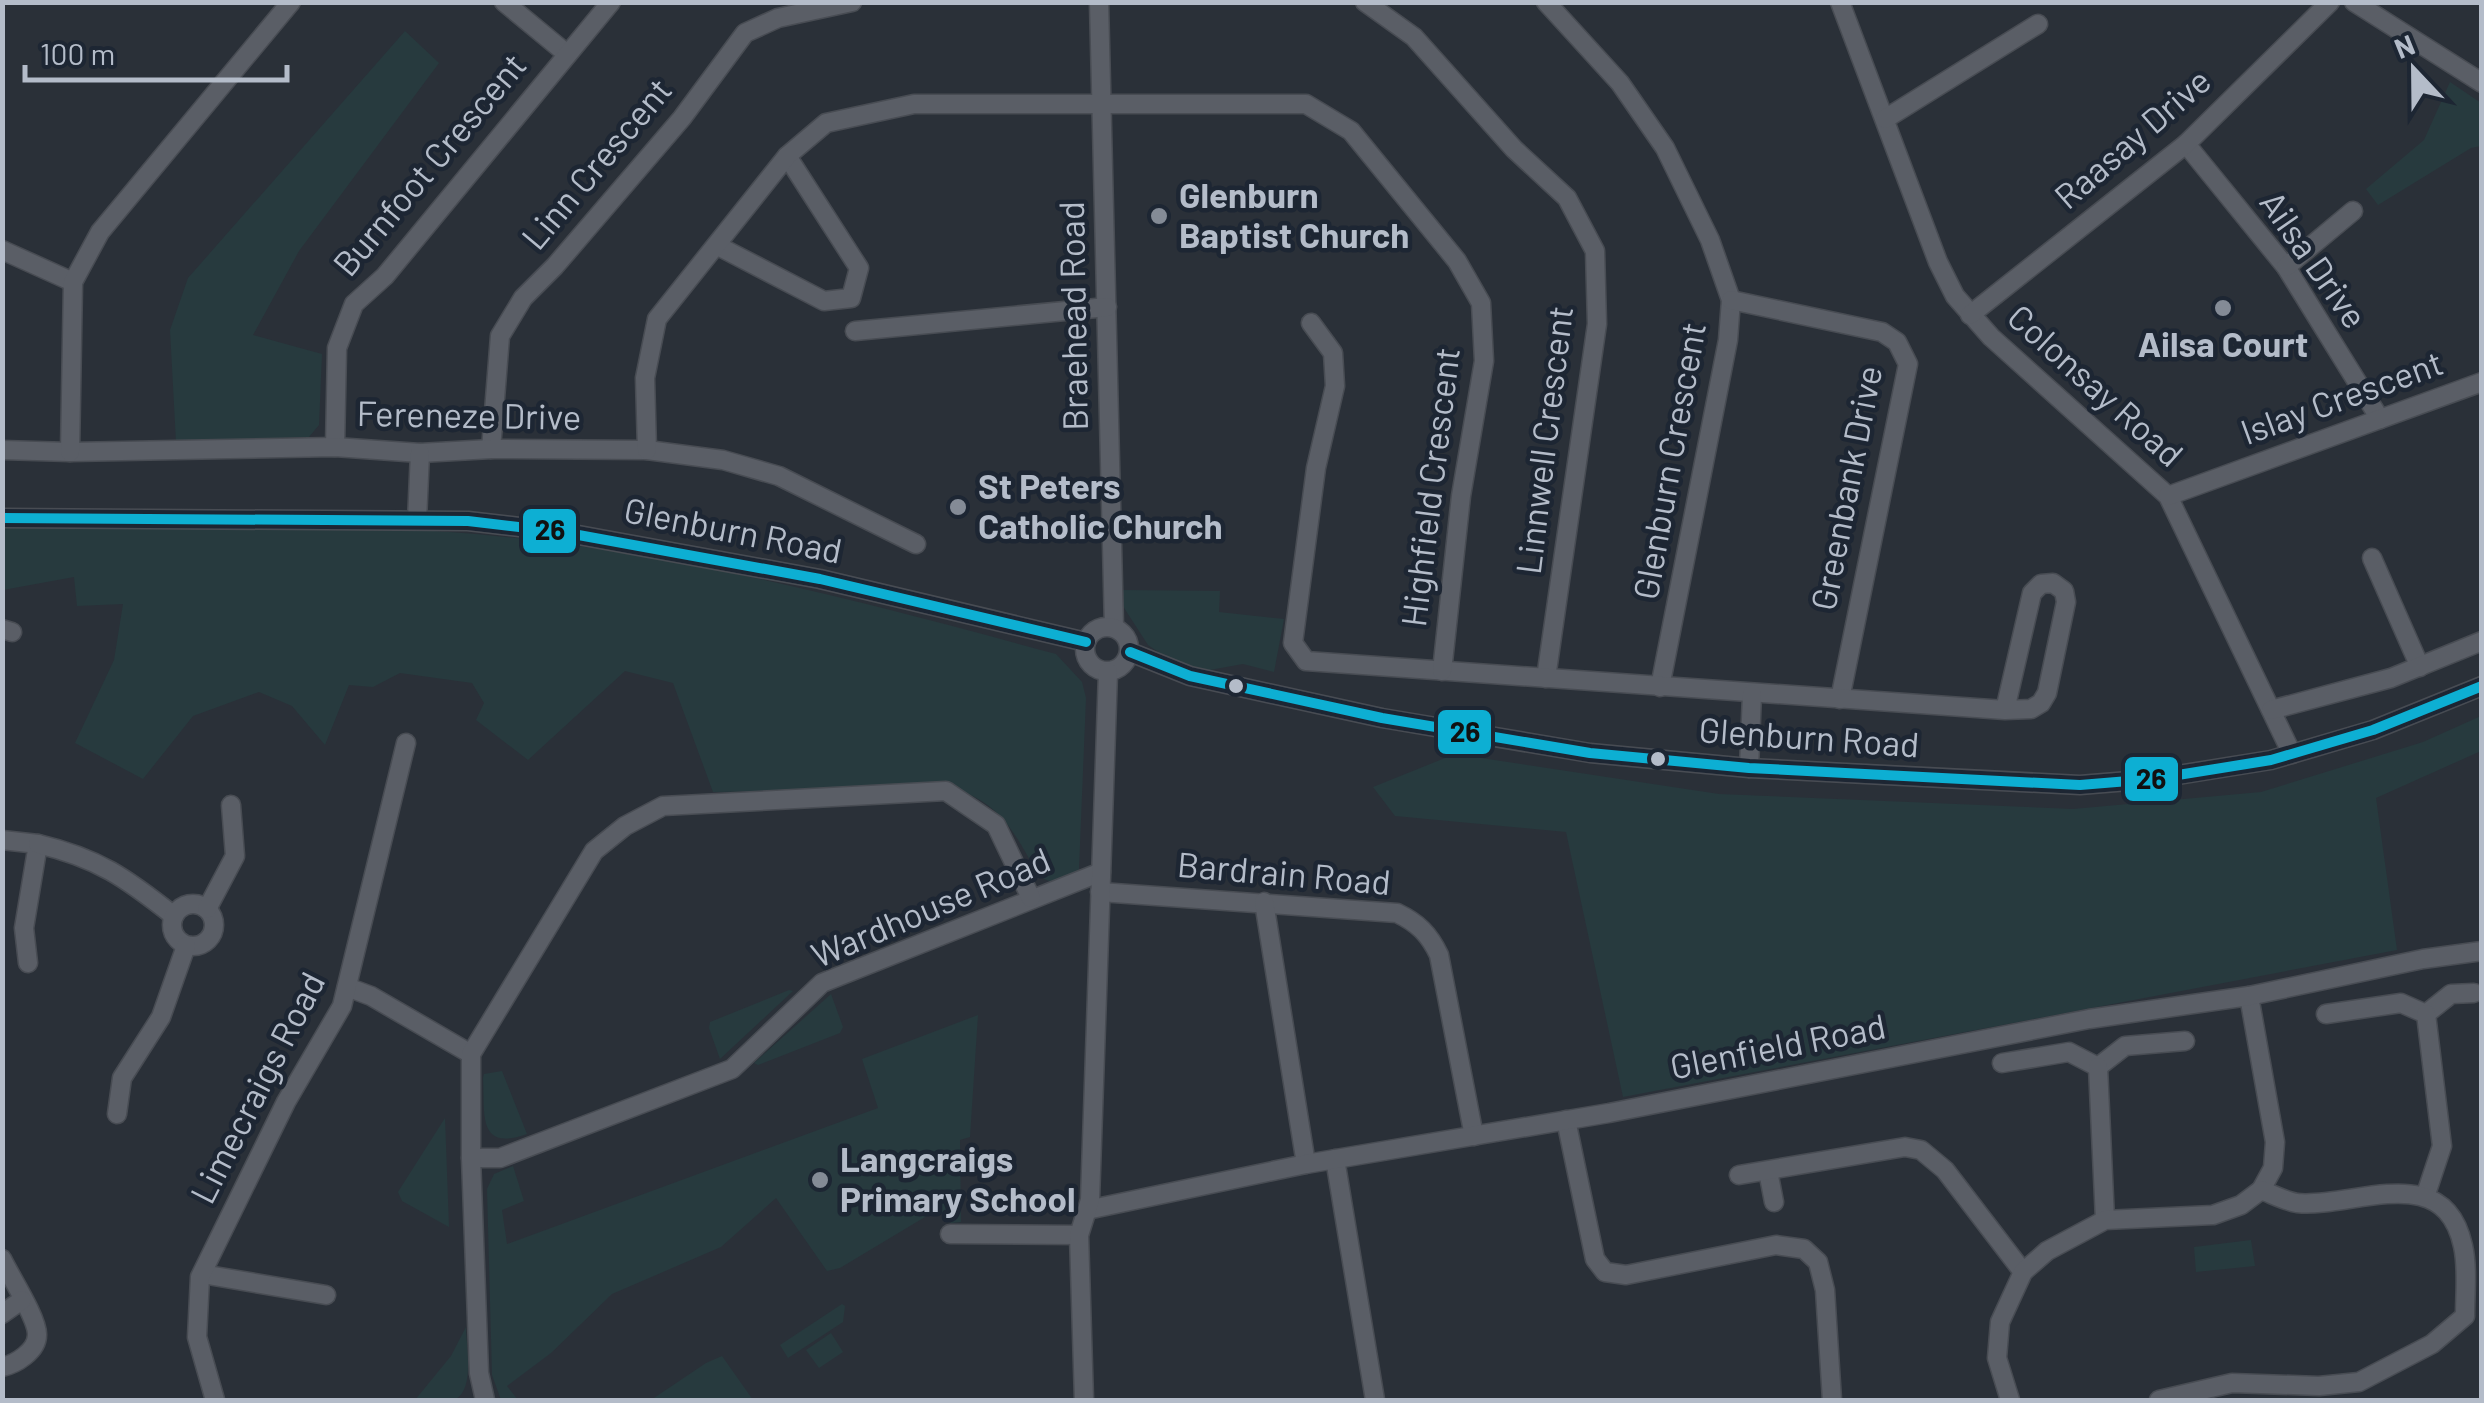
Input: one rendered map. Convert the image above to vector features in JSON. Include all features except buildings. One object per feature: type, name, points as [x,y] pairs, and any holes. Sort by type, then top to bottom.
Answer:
[{"type":"street","points":[[70,452],[73,282],[100,232],[291,2]]},
{"type":"street","points":[[504,2],[567,54]]},
{"type":"street","name":"Burnfoot Crescent","points":[[336,447],[338,348],[354,304],[386,276],[611,2]]},
{"type":"street","name":"Linn Crescent","points":[[491,449],[500,336],[523,298],[682,118],[745,33],[778,18],[852,2]]},
{"type":"street","name":"Braehead Road","points":[[1099,2],[1114,628]]},
{"type":"street","name":"Linnwell Crescent","points":[[1365,2],[1414,37],[1514,149],[1567,198],[1595,251],[1597,324],[1546,678]]},
{"type":"street","name":"Glenburn Crescent","points":[[1546,2],[1620,83],[1666,148],[1710,240],[1732,300],[1728,340],[1660,686]]},
{"type":"street","name":"Colonsay Road","points":[[1840,2],[1955,296],[2021,366],[2168,496],[2292,754]]},
{"type":"street","name":"Raasay Drive","points":[[1970,315],[2186,144],[2330,2]]},
{"type":"street","points":[[2354,2],[2482,83]]},
{"type":"street","points":[[1885,119],[2038,24]]},
{"type":"street","name":"Highfield Crescent","points":[[647,450],[645,378],[657,318],[787,156],[826,123],[914,104],[1306,104],[1351,131],[1457,260],[1481,303],[1484,361],[1461,496],[1442,670]]},
{"type":"street","name":"Ailsa Drive","points":[[2186,144],[2286,267],[2380,419]]},
{"type":"street","points":[[718,246],[824,300],[852,298],[859,268],[787,156]]},
{"type":"street","points":[[2286,267],[2353,212]]},
{"type":"street","points":[[2,250],[73,282]]},
{"type":"street","name":"Greenbank Drive","points":[[1732,300],[1882,332],[1897,342],[1908,364],[1840,699]]},
{"type":"street","points":[[855,331],[1107,307]]},
{"type":"street","points":[[1311,323],[1334,353],[1335,386],[1316,468],[1294,643],[1306,662],[1752,694],[2005,710],[2032,709],[2047,693],[2066,602],[2064,590],[2053,583],[2041,584],[2032,593],[2005,710]]},
{"type":"street","name":"Islay Crescent","points":[[2168,496],[2482,382]]},
{"type":"street","name":"Fereneze Drive","points":[[2,450],[647,450],[723,460],[779,476],[916,544]]},
{"type":"street","points":[[417,520],[420,453]]},
{"type":"street","name":"Glenburn Road","points":[[2,518],[468,521],[562,532],[820,579],[1086,642]]},
{"type":"street","points":[[2372,558],[2420,667]]},
{"type":"street","points":[[1114,628],[1125,635],[1130,652],[1120,668],[1108,672],[1091,665],[1084,651],[1086,642],[1098,629],[1114,628]]},
{"type":"street","points":[[2271,710],[2354,690],[2482,641]]},
{"type":"street","name":"Glenburn Road","points":[[1130,652],[1190,676],[1382,718],[1590,753],[1749,768],[2080,785],[2198,773],[2292,754],[2412,716],[2482,686]]},
{"type":"street","points":[[1084,1400],[1079,1235],[1090,1200],[1108,672]]},
{"type":"street","points":[[1749,768],[1752,694]]},
{"type":"street","name":"Limecraigs Road","points":[[214,1400],[197,1337],[202,1274],[286,1102],[342,1006],[406,743]]},
{"type":"street","points":[[485,1400],[479,1373],[470,1158],[471,1054],[594,852],[625,826],[663,806],[946,792],[996,825],[1031,898]]},
{"type":"street","points":[[207,909],[235,856],[232,805]]},
{"type":"street","points":[[2,840],[82,854],[127,878],[174,916]]},
{"type":"street","points":[[28,963],[24,928],[38,844]]},
{"type":"street","name":"Wardhouse Road","points":[[470,1158],[500,1158],[732,1069],[822,982],[1101,872]]},
{"type":"street","name":"Bardrain Road","points":[[1100,892],[1397,914],[1416,922],[1439,954],[1474,1136]]},
{"type":"street","points":[[1264,902],[1306,1164]]},
{"type":"street","points":[[189,904],[207,909],[214,920],[214,933],[205,944],[186,946],[172,930],[174,916],[189,904]]},
{"type":"street","points":[[117,1114],[122,1078],[161,1017],[186,946]]},
{"type":"street","name":"Glenfield Road","points":[[1087,1210],[1306,1164],[1566,1120],[2088,1019],[2248,996],[2482,951]]},
{"type":"street","points":[[347,987],[370,996],[471,1054]]},
{"type":"street","points":[[2426,1014],[2452,994],[2474,993]]},
{"type":"street","points":[[2010,1400],[1997,1358],[2000,1322],[2023,1272],[2048,1251],[2105,1220],[2212,1214],[2241,1205],[2261,1190],[2274,1168],[2275,1142],[2248,996]]},
{"type":"street","points":[[2326,1014],[2402,1003],[2426,1014]]},
{"type":"street","points":[[2425,1198],[2442,1146],[2426,1014]]},
{"type":"street","points":[[2098,1067],[2125,1046],[2186,1041]]},
{"type":"street","points":[[2002,1063],[2069,1052],[2098,1067]]},
{"type":"street","points":[[2098,1067],[2105,1220]]},
{"type":"street","points":[[1566,1120],[1595,1259],[1605,1272],[1626,1276],[1776,1245],[1804,1249],[1818,1262],[1824,1290],[1832,1400]]},
{"type":"street","points":[[1739,1175],[1905,1146],[1921,1150],[1944,1170],[2023,1272]]},
{"type":"street","points":[[1335,1159],[1375,1400]]},
{"type":"street","points":[[1768,1170],[1774,1202]]},
{"type":"street","points":[[2159,1400],[2232,1383],[2318,1386],[2359,1382],[2432,1344],[2473,1317],[2463,1244],[2441,1206],[2404,1192],[2319,1203],[2294,1202],[2261,1190]]},
{"type":"street","points":[[950,1234],[1079,1235]]},
{"type":"street","points":[[2,1260],[38,1336],[32,1348],[14,1364],[2,1367]]},
{"type":"street","points":[[202,1274],[326,1295]]},
{"type":"street","points":[[2,1314],[22,1300]]},
{"type":"green space","points":[[405,31],[439,63],[299,251],[253,335],[322,354],[319,425],[309,437],[176,442],[170,330],[188,278]]},
{"type":"green space","points":[[2450,82],[2481,103],[2481,146],[2471,148],[2378,205],[2366,189],[2424,140]]},
{"type":"green space","points":[[3,527],[334,527],[532,540],[731,573],[1056,654],[1082,682],[1086,698],[1079,869],[1065,880],[1043,879],[994,810],[951,788],[713,792],[673,683],[625,671],[528,760],[476,720],[484,703],[472,683],[400,673],[373,687],[349,685],[325,745],[292,706],[259,692],[193,716],[143,779],[75,743],[114,660],[123,604],[77,606],[74,577],[3,590]]},
{"type":"green space","points":[[1121,590],[1220,591],[1219,612],[1284,619],[1274,672],[1243,664],[1199,672],[1170,660],[1148,645],[1117,597]]},
{"type":"green space","points":[[2481,716],[2481,751],[2376,798],[2397,950],[1623,1097],[1566,832],[1395,816],[1373,787],[1455,754],[1719,794],[2073,809],[2261,792],[2423,742]]},
{"type":"green space","points":[[793,991],[720,1059],[710,1022]]},
{"type":"green space","points":[[831,994],[843,1027],[840,1033],[758,1065],[754,1063]]},
{"type":"green space","points":[[978,1015],[970,1137],[960,1140],[961,1222],[951,1223],[935,1211],[840,1268],[827,1271],[776,1198],[721,1247],[612,1294],[551,1353],[507,1386],[518,1400],[501,1400],[492,1375],[487,1189],[494,1174],[513,1166],[524,1201],[502,1210],[507,1244],[878,1108],[862,1059]]},
{"type":"green space","points":[[502,1071],[527,1134],[499,1138],[487,1126],[484,1074]]},
{"type":"green space","points":[[445,1118],[449,1227],[402,1201],[398,1192]]},
{"type":"green space","points":[[2251,1240],[2255,1266],[2196,1272],[2194,1247]]},
{"type":"green space","points":[[842,1304],[843,1322],[788,1358],[780,1345]]},
{"type":"green space","points":[[466,1327],[468,1376],[462,1393],[447,1401],[415,1400],[451,1356]]},
{"type":"green space","points":[[831,1333],[843,1352],[819,1368],[806,1350]]},
{"type":"green space","points":[[722,1356],[753,1400],[651,1400],[706,1363]]},
{"type":"transit line","name":"26","points":[[2,518],[468,521],[562,532],[820,579],[1086,642]]},
{"type":"transit line","name":"26","points":[[1130,652],[1190,676],[1382,718],[1590,753],[1749,768],[2080,785],[2153,779],[2271,760],[2373,730],[2482,686]]},
{"type":"place","name":"Glenburn Baptist Church","points":[[1159,216]]},
{"type":"place","name":"Ailsa Court","points":[[2223,308]]},
{"type":"place","name":"St Peters Catholic Church","points":[[958,507]]},
{"type":"place","name":"Langcraigs Primary School","points":[[820,1180]]}]
